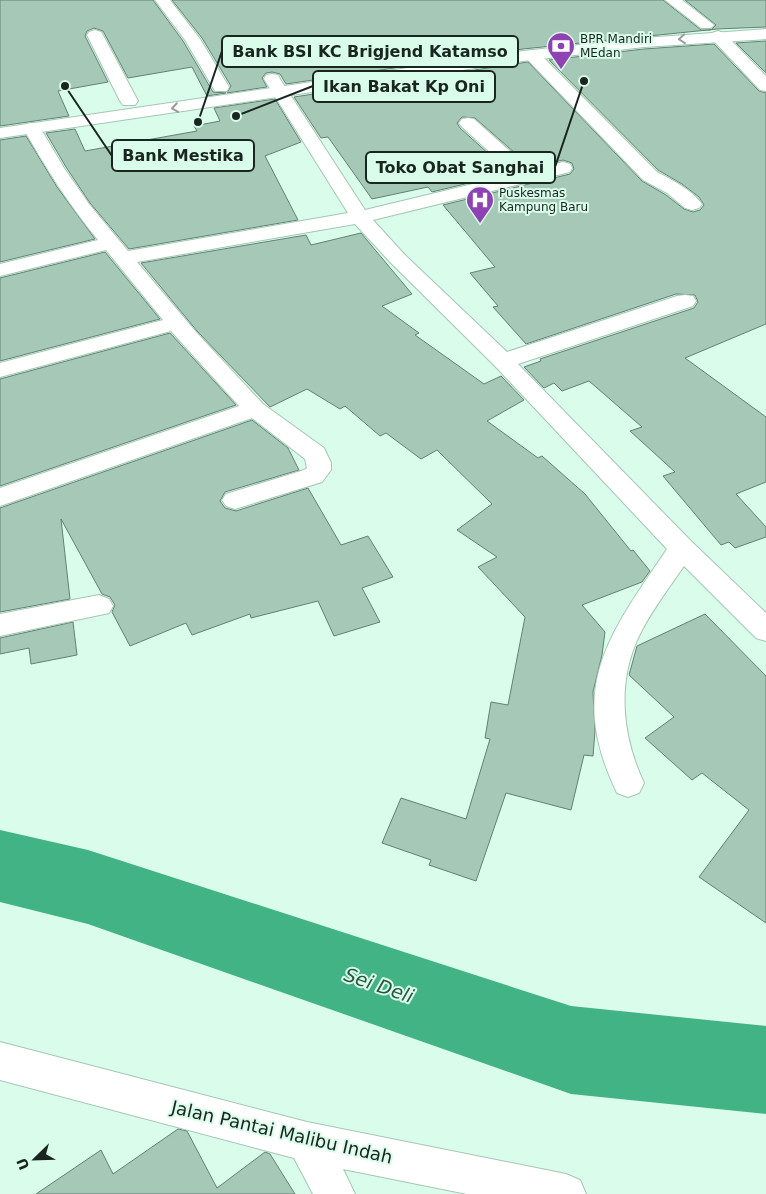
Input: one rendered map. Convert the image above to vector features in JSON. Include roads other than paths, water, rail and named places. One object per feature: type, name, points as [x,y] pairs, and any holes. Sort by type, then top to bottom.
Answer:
[{"type":"street","points":[[162,0],[192,39],[224,94]]},
{"type":"street","points":[[672,0],[706,24]]},
{"type":"street","points":[[275,86],[469,48],[600,33],[706,24],[766,22]]},
{"type":"street","points":[[0,133],[275,86],[479,60],[718,36],[766,34]]},
{"type":"street","points":[[95,35],[129,101]]},
{"type":"street","points":[[718,36],[766,86]]},
{"type":"street","points":[[532,55],[650,176],[674,188],[692,204]]},
{"type":"street","points":[[275,86],[360,217],[430,291],[503,361],[682,548],[766,630]]},
{"type":"street","points":[[0,120],[129,101],[224,94]]},
{"type":"street","points":[[468,123],[527,176]]},
{"type":"street","points":[[32,128],[55,168],[82,208],[176,322],[255,409],[310,450],[318,459],[319,470],[307,478],[235,500]]},
{"type":"street","points":[[0,270],[116,251],[360,217],[563,168]]},
{"type":"street","points":[[503,361],[685,302]]},
{"type":"street","points":[[0,370],[176,322]]},
{"type":"street","points":[[0,497],[255,409]]},
{"type":"street","points":[[628,783],[614,748],[610,728],[610,702],[614,670],[627,632],[682,548]]},
{"type":"street","points":[[0,625],[99,606]]},
{"type":"street","name":"Jalan Pantai Malibu Indah","points":[[0,1061],[307,1142],[566,1194]]},
{"type":"street","points":[[307,1142],[335,1194]]},
{"type":"waterway","name":"Sei Deli","points":[[0,866],[88,887],[571,1050],[766,1070]]},
{"type":"place","name":"BPR Mandiri MEdan","points":[[561,70]]},
{"type":"place","name":"Toko Obat Sanghai","points":[[584,81]]},
{"type":"place","name":"Bank Mestika","points":[[65,86]]},
{"type":"place","name":"Ikan Bakat Kp Oni","points":[[236,116]]},
{"type":"place","name":"Bank BSI KC Brigjend Katamso","points":[[198,122]]},
{"type":"place","name":"Puskesmas Kampung Baru","points":[[480,224]]}]
